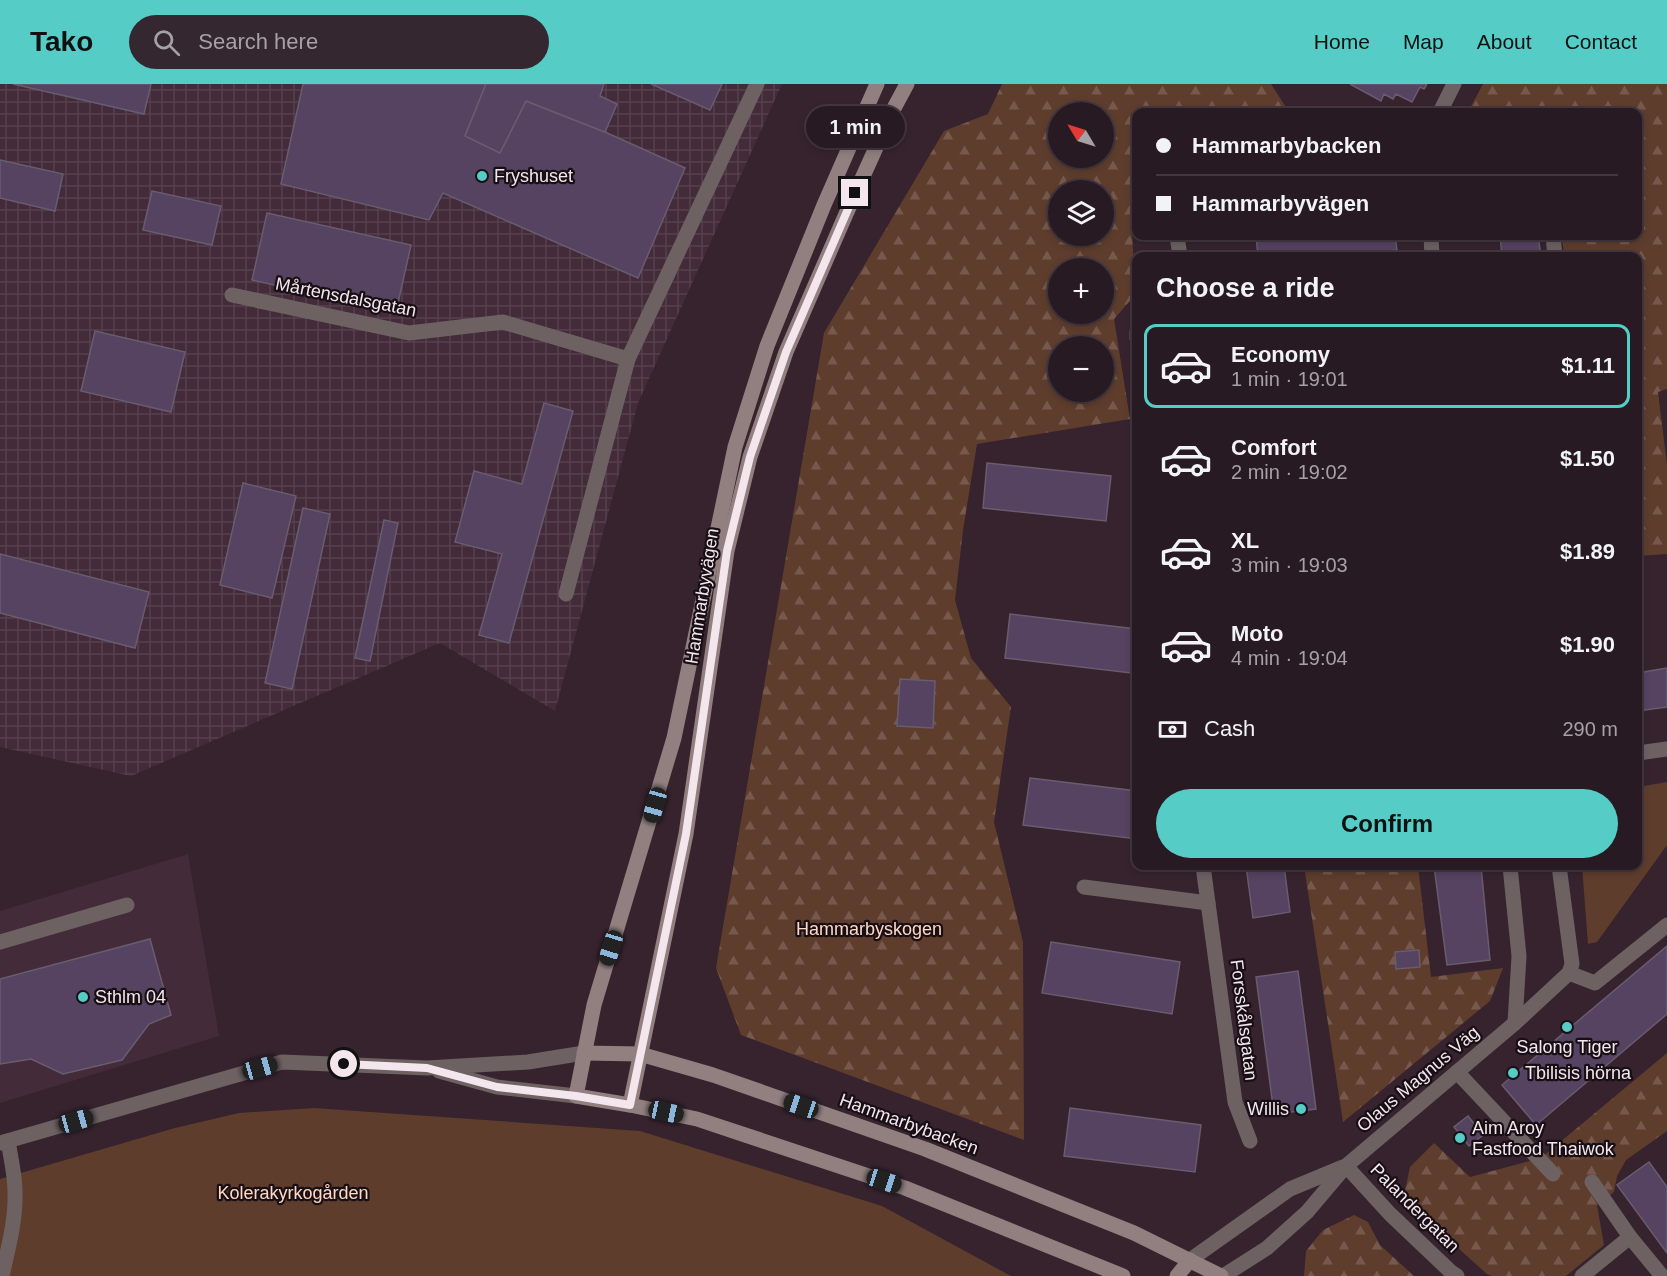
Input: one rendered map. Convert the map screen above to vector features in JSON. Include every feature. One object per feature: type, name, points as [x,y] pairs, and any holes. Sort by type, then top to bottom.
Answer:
[{"type":"main road","name":"Hammarbyvägen","points":[[576,1096],[596,996],[674,738],[735,447],[772,335],[824,205],[877,84]]},
{"type":"main road","name":"Hammarbyvägen","points":[[630,1105],[686,834],[727,551],[750,457],[786,352],[846,214],[907,84]]},
{"type":"main road","name":"Hammarbybacken","points":[[584,1053],[640,1054],[713,1076],[925,1149],[1134,1233],[1222,1276]]},
{"type":"main road","name":"Hammarbybacken","points":[[576,1096],[697,1119],[905,1188],[1123,1276]]},
{"type":"main road","name":"Olaus Magnus Väg","points":[[1177,1276],[1190,1260]]},
{"type":"street","points":[[566,594],[628,359],[757,84]]},
{"type":"street","points":[[1442,108],[1454,84]]},
{"type":"street","name":"Mårtensdalsgatan","points":[[232,295],[409,333],[503,322],[628,359]]},
{"type":"street","points":[[1642,752],[1667,749]]},
{"type":"street","name":"Forsskålsgatan","points":[[1204,870],[1235,1102],[1250,1141]]},
{"type":"street","points":[[1510,870],[1519,956],[1515,1023]]},
{"type":"street","points":[[1560,870],[1572,964],[1569,973],[1595,983],[1667,925]]},
{"type":"street","points":[[1084,887],[1208,903]]},
{"type":"street","points":[[0,942],[127,905]]},
{"type":"street","name":"Olaus Magnus Väg","points":[[1222,1276],[1267,1248],[1307,1212],[1346,1166],[1515,1023],[1569,973]]},
{"type":"street","name":"Hammarbybacken","points":[[4,1142],[282,1062],[427,1068],[528,1062],[584,1053]]},
{"type":"street","name":"Hammarbybacken","points":[[427,1068],[497,1087],[576,1096]]},
{"type":"street","points":[[1457,1072],[1552,1174]]},
{"type":"street","points":[[2,1276],[10,1242],[15,1194],[13,1164],[4,1142]]},
{"type":"street","name":"Olaus Magnus Väg","points":[[1190,1260],[1290,1189],[1346,1166]]},
{"type":"street","name":"Palandergatan","points":[[1346,1166],[1390,1214],[1457,1276]]},
{"type":"street","points":[[1592,1182],[1630,1237],[1662,1276]]},
{"type":"street","points":[[1582,1276],[1630,1237]]},
{"type":"shaded area","points":[[0,84],[782,84],[638,403],[555,711],[440,643],[131,776],[0,747]]},
{"type":"shaded area","points":[[188,854],[219,1036],[0,1103],[0,911]]},
{"type":"green space","name":"Hammarbyskogen","points":[[1002,84],[1271,84],[1286,108],[1132,108],[1132,299],[1114,319],[1130,419],[977,444],[963,530],[955,600],[971,658],[1011,707],[994,822],[1023,942],[1024,1140],[741,1035],[716,968],[824,333],[944,131],[988,114]]},
{"type":"green space","points":[[1483,84],[1667,84],[1667,389],[1658,392],[1667,465],[1667,554],[1642,556],[1642,252],[1564,252],[1562,240],[1642,240],[1642,108],[1470,108]]},
{"type":"green space","points":[[1667,782],[1667,845],[1597,942],[1588,944],[1582,870],[1642,870],[1642,786]]},
{"type":"green space","points":[[1305,870],[1418,870],[1431,977],[1503,968],[1490,1001],[1343,1122]]},
{"type":"green space","points":[[1667,1053],[1667,1131],[1626,1160],[1617,1176],[1614,1192],[1597,1205],[1604,1245],[1566,1276],[1492,1276],[1487,1274],[1438,1230],[1404,1195],[1410,1167],[1434,1143],[1470,1177],[1541,1158]]},
{"type":"green space","name":"Kolerakyrkogården","points":[[314,1108],[640,1131],[882,1206],[1011,1276],[0,1276],[0,1179],[175,1128],[239,1113]]},
{"type":"green space","points":[[1354,1215],[1368,1222],[1380,1245],[1414,1276],[1304,1276],[1306,1251],[1323,1230]]},
{"type":"building","points":[[13,84],[151,84],[144,114]]},
{"type":"building","name":"Fryshuset","points":[[303,84],[486,84],[465,136],[500,153],[526,101],[605,132],[685,168],[638,278],[443,193],[429,220],[281,184]]},
{"type":"building","points":[[486,84],[604,84],[600,96],[617,104],[605,132],[526,101],[500,153],[465,136]]},
{"type":"building","points":[[651,84],[722,84],[710,110]]},
{"type":"building","points":[[1350,84],[1427,84],[1424,89],[1420,87],[1412,102],[1396,94],[1393,99],[1384,94],[1381,101]]},
{"type":"building","points":[[0,160],[63,174],[55,211],[0,198]]},
{"type":"building","points":[[152,191],[221,206],[212,245],[143,230]]},
{"type":"building","points":[[267,213],[411,245],[396,312],[252,280]]},
{"type":"building","points":[[1256,240],[1396,240],[1397,250],[1380,252],[1258,252]]},
{"type":"building","points":[[1500,240],[1539,240],[1540,252],[1502,252]]},
{"type":"building","points":[[95,331],[185,352],[171,412],[81,391]]},
{"type":"building","points":[[544,403],[573,411],[509,643],[479,635],[502,554],[455,542],[474,471],[522,484]]},
{"type":"building","points":[[987,463],[1111,476],[1106,521],[983,508]]},
{"type":"building","points":[[243,483],[296,496],[272,598],[220,585]]},
{"type":"building","points":[[303,508],[330,514],[292,689],[265,683]]},
{"type":"building","points":[[384,520],[398,523],[370,661],[355,658]]},
{"type":"building","points":[[0,554],[149,592],[135,648],[0,613]]},
{"type":"building","points":[[1010,614],[1132,629],[1131,673],[1005,658]]},
{"type":"building","points":[[1667,668],[1667,707],[1642,710],[1642,672]]},
{"type":"building","points":[[900,679],[935,681],[933,728],[897,726]]},
{"type":"building","points":[[1030,778],[1132,790],[1132,838],[1023,825]]},
{"type":"building","points":[[1247,870],[1285,870],[1290,912],[1253,918]]},
{"type":"building","points":[[1435,870],[1481,870],[1490,960],[1447,965]]},
{"type":"building","name":"Sthlm 04","points":[[150,939],[171,1015],[149,1024],[122,1060],[63,1074],[31,1059],[0,1064],[0,979]]},
{"type":"building","points":[[1051,942],[1180,962],[1172,1014],[1042,993]]},
{"type":"building","points":[[1667,946],[1667,1014],[1536,1125],[1502,1085]]},
{"type":"building","points":[[1419,950],[1420,967],[1396,969],[1395,952]]},
{"type":"building","points":[[1298,971],[1316,1109],[1274,1114],[1256,977]]},
{"type":"building","points":[[1070,1108],[1201,1125],[1195,1172],[1064,1156]]},
{"type":"building","points":[[1468,1116],[1483,1135],[1469,1146],[1454,1127]]},
{"type":"building","points":[[1649,1162],[1667,1187],[1667,1253],[1617,1185]]},
{"type":"place","name":"Fryshuset","points":[[482,176]]},
{"type":"place","name":"Sthlm 04","points":[[83,997]]},
{"type":"place","name":"Salong Tiger","points":[[1567,1027]]},
{"type":"place","name":"Tbilisis hörna","points":[[1513,1073]]},
{"type":"place","name":"Willis","points":[[1301,1109]]},
{"type":"place","name":"Aim Aroy Fastfood Thaiwok","points":[[1460,1138]]},
{"type":"route","points":[[344,1064],[427,1068],[497,1087],[630,1105],[686,834],[727,551],[750,457],[786,352],[855,193]]}]
